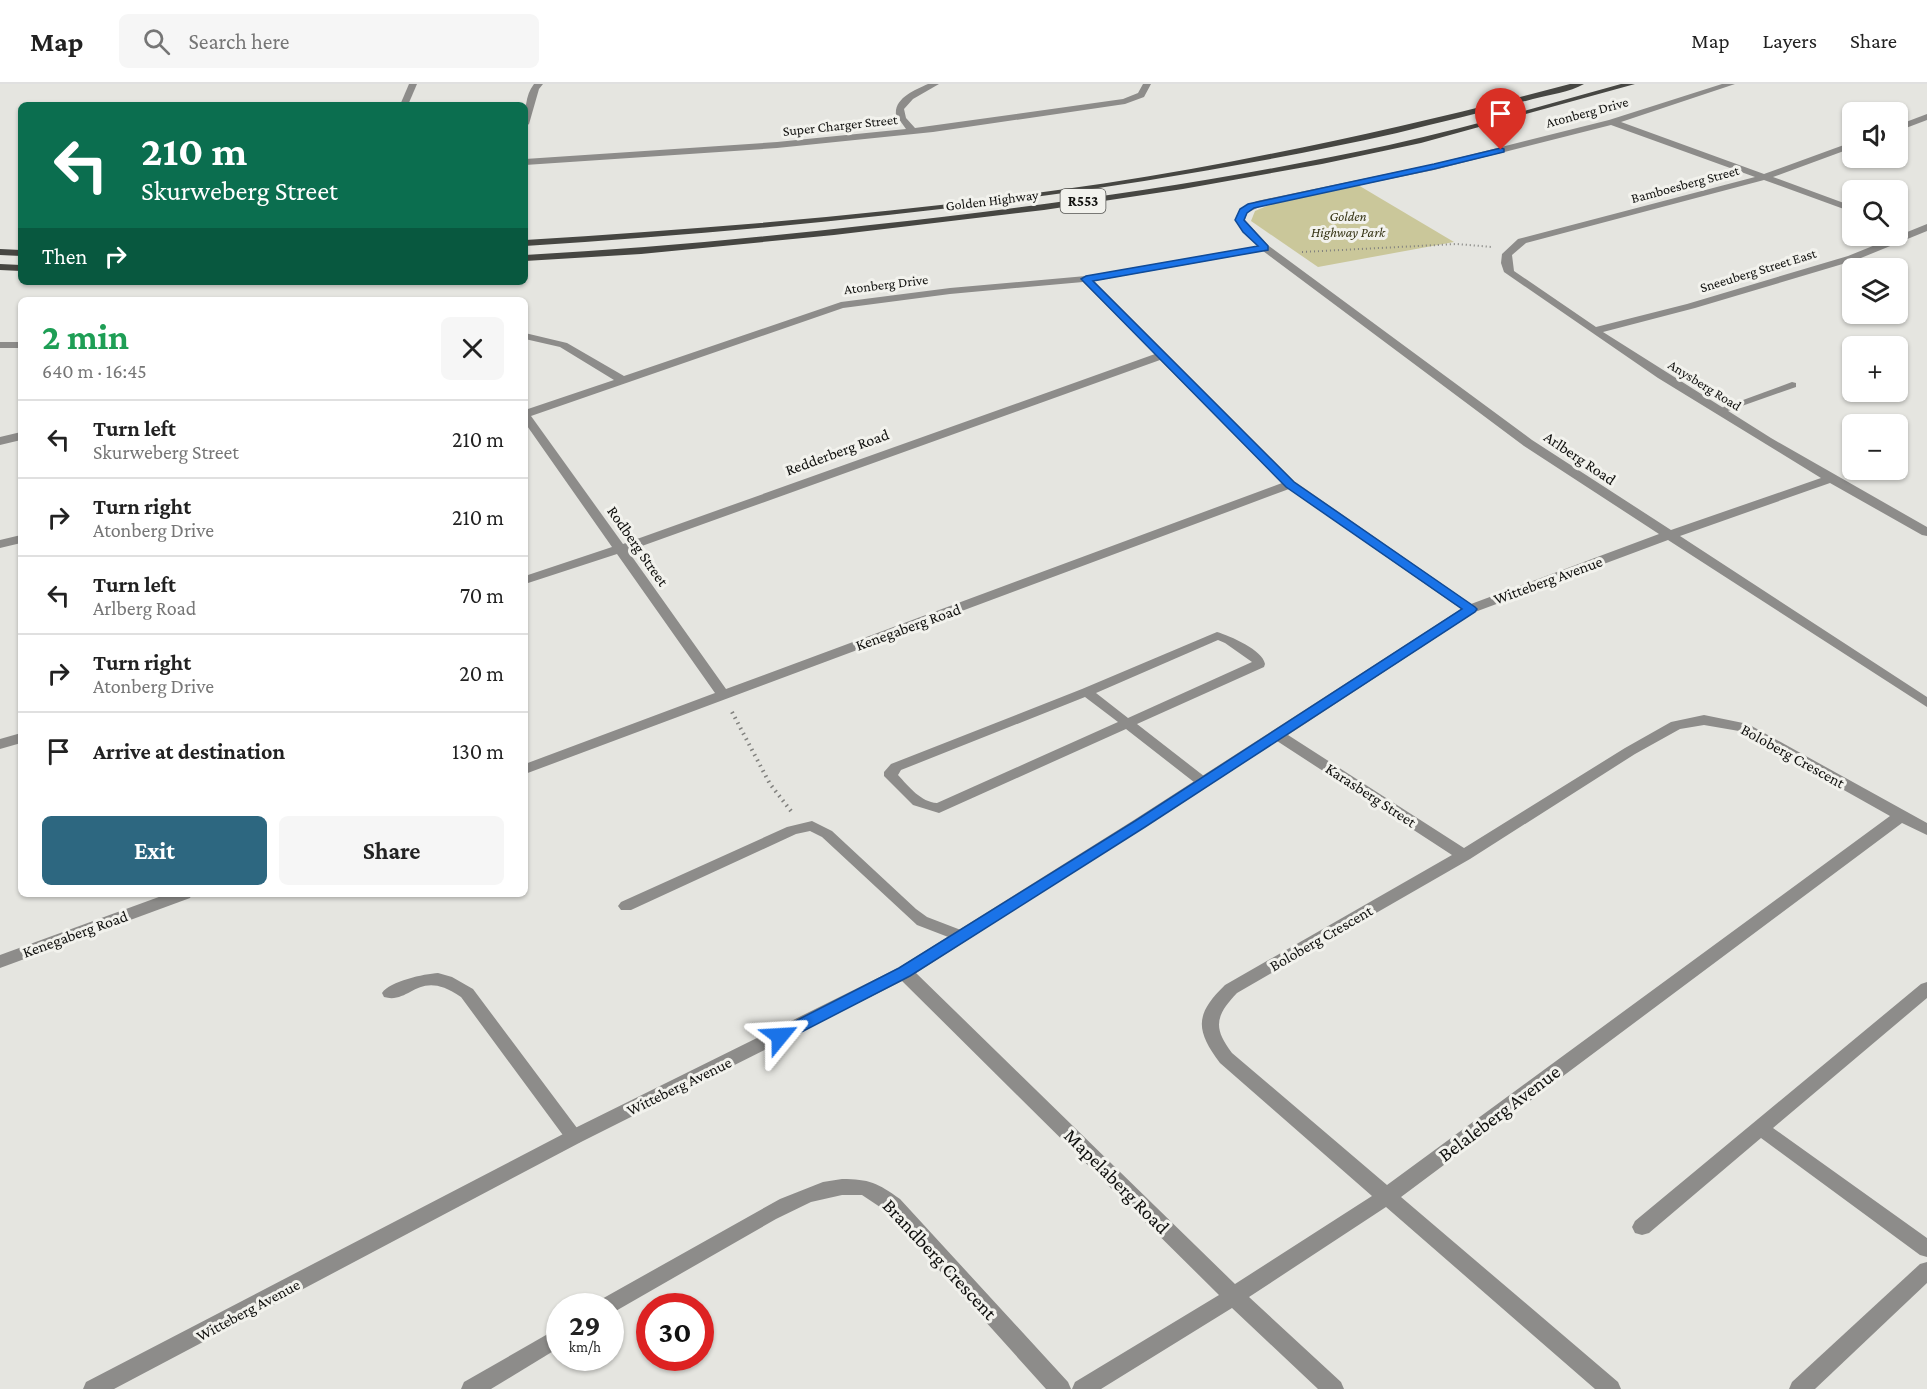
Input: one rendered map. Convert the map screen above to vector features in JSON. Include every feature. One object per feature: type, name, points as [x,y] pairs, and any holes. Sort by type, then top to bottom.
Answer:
[{"type":"main road","name":"Golden Highway","points":[[528,243],[700,231],[914,211],[1180,174],[1342,143],[1484,110],[1580,84]]},
{"type":"main road","name":"Golden Highway","points":[[528,258],[685,246],[923,222],[1173,188],[1393,146],[1630,84]]},
{"type":"main road","points":[[0,252],[18,253]]},
{"type":"main road","points":[[0,267],[18,268]]},
{"type":"street","points":[[405,102],[414,84]]},
{"type":"street","points":[[528,112],[535,88],[539,84]]},
{"type":"street","points":[[912,130],[901,117],[902,105],[925,88],[935,84]]},
{"type":"street","name":"Super Charger Street","points":[[528,162],[777,145],[912,130],[1125,101],[1141,95],[1147,84]]},
{"type":"street","name":"Atonberg Drive","points":[[1241,213],[1248,207],[1260,203],[1434,167],[1612,123],[1731,84]]},
{"type":"street","points":[[1908,124],[1927,117]]},
{"type":"street","points":[[1612,123],[1842,206]]},
{"type":"street","name":"Bamboesberg Street","points":[[1511,249],[1522,241],[1762,178],[1842,148]]},
{"type":"street","name":"Arlberg Road","points":[[1241,213],[1241,222],[1265,248],[1528,443],[1667,536],[1927,703]]},
{"type":"street","name":"Sneeuberg Street East","points":[[1594,331],[1691,306],[1852,258],[1927,227]]},
{"type":"street","points":[[1908,228],[1916,231]]},
{"type":"street","name":"Atonberg Drive","points":[[528,414],[621,379],[841,305],[950,291],[1086,279],[1265,248]]},
{"type":"street","name":"Anysberg Road","points":[[1511,249],[1505,258],[1509,272],[1594,331],[1718,411],[1830,479],[1927,532]]},
{"type":"street","points":[[1086,279],[1160,356],[1290,484],[1470,609]]},
{"type":"street","points":[[528,336],[544,338],[566,345],[621,379]]},
{"type":"street","points":[[0,345],[18,345]]},
{"type":"street","name":"Redderberg Road","points":[[528,579],[620,549],[1160,356]]},
{"type":"street","name":"Rodberg Street","points":[[528,419],[724,696]]},
{"type":"street","points":[[0,441],[18,437]]},
{"type":"street","name":"Witteberg Avenue","points":[[94,1389],[574,1137],[904,972],[1278,735],[1470,609],[1830,479]]},
{"type":"street","name":"Kenegaberg Road","points":[[528,768],[1290,484]]},
{"type":"street","points":[[0,544],[18,540]]},
{"type":"street","name":"Boloberg Crescent","points":[[1611,1389],[1226,1058],[1210,1035],[1210,1013],[1231,989],[1464,855],[1630,751],[1676,725],[1689,721],[1712,720],[1743,728],[1927,830]]},
{"type":"street","name":"Karasberg Street","points":[[1278,735],[1464,855]]},
{"type":"street","points":[[0,744],[18,739]]},
{"type":"street","name":"Belaleberg Avenue","points":[[1083,1389],[1234,1296],[1386,1197],[1900,816]]},
{"type":"street","name":"Kenegaberg Road","points":[[0,962],[176,897]]},
{"type":"street","name":"Mapelaberg Road","points":[[904,972],[1332,1389]]},
{"type":"street","points":[[1642,1227],[1927,988]]},
{"type":"street","points":[[1760,1128],[1927,1249]]},
{"type":"street","name":"Brandberg Crescent","points":[[624,1297],[722,1243],[766,1213],[825,1191],[865,1187],[878,1193],[893,1205],[1060,1389]]},
{"type":"street","points":[[1800,1389],[1927,1270]]},
{"type":"street","points":[[472,1389],[546,1344]]},
{"type":"lane","points":[[1718,411],[1792,385]]},
{"type":"lane","points":[[1217,636],[1229,640],[1260,662],[1254,668],[1129,724],[939,808],[931,808],[917,801],[891,776],[891,772],[896,767],[1087,692],[1217,636]]},
{"type":"lane","points":[[1087,692],[1203,783]]},
{"type":"lane","points":[[626,906],[804,826],[812,826],[827,834],[922,921],[961,936]]},
{"type":"lane","points":[[390,993],[427,979],[439,977],[454,982],[467,993],[574,1137]]},
{"type":"path","points":[[1276,256],[1328,250],[1457,244],[1511,249]]},
{"type":"path","points":[[724,696],[770,784],[804,826]]},
{"type":"green space","name":"Golden Highway Park","points":[[1358,185],[1454,242],[1318,267],[1251,221],[1255,211],[1274,203]]},
{"type":"route","points":[[780,1036],[904,972],[1140,824],[1470,609],[1387,554],[1290,484],[1172,368],[1086,279],[1265,248],[1240,220],[1243,211],[1251,206],[1434,167],[1501,150]]}]
